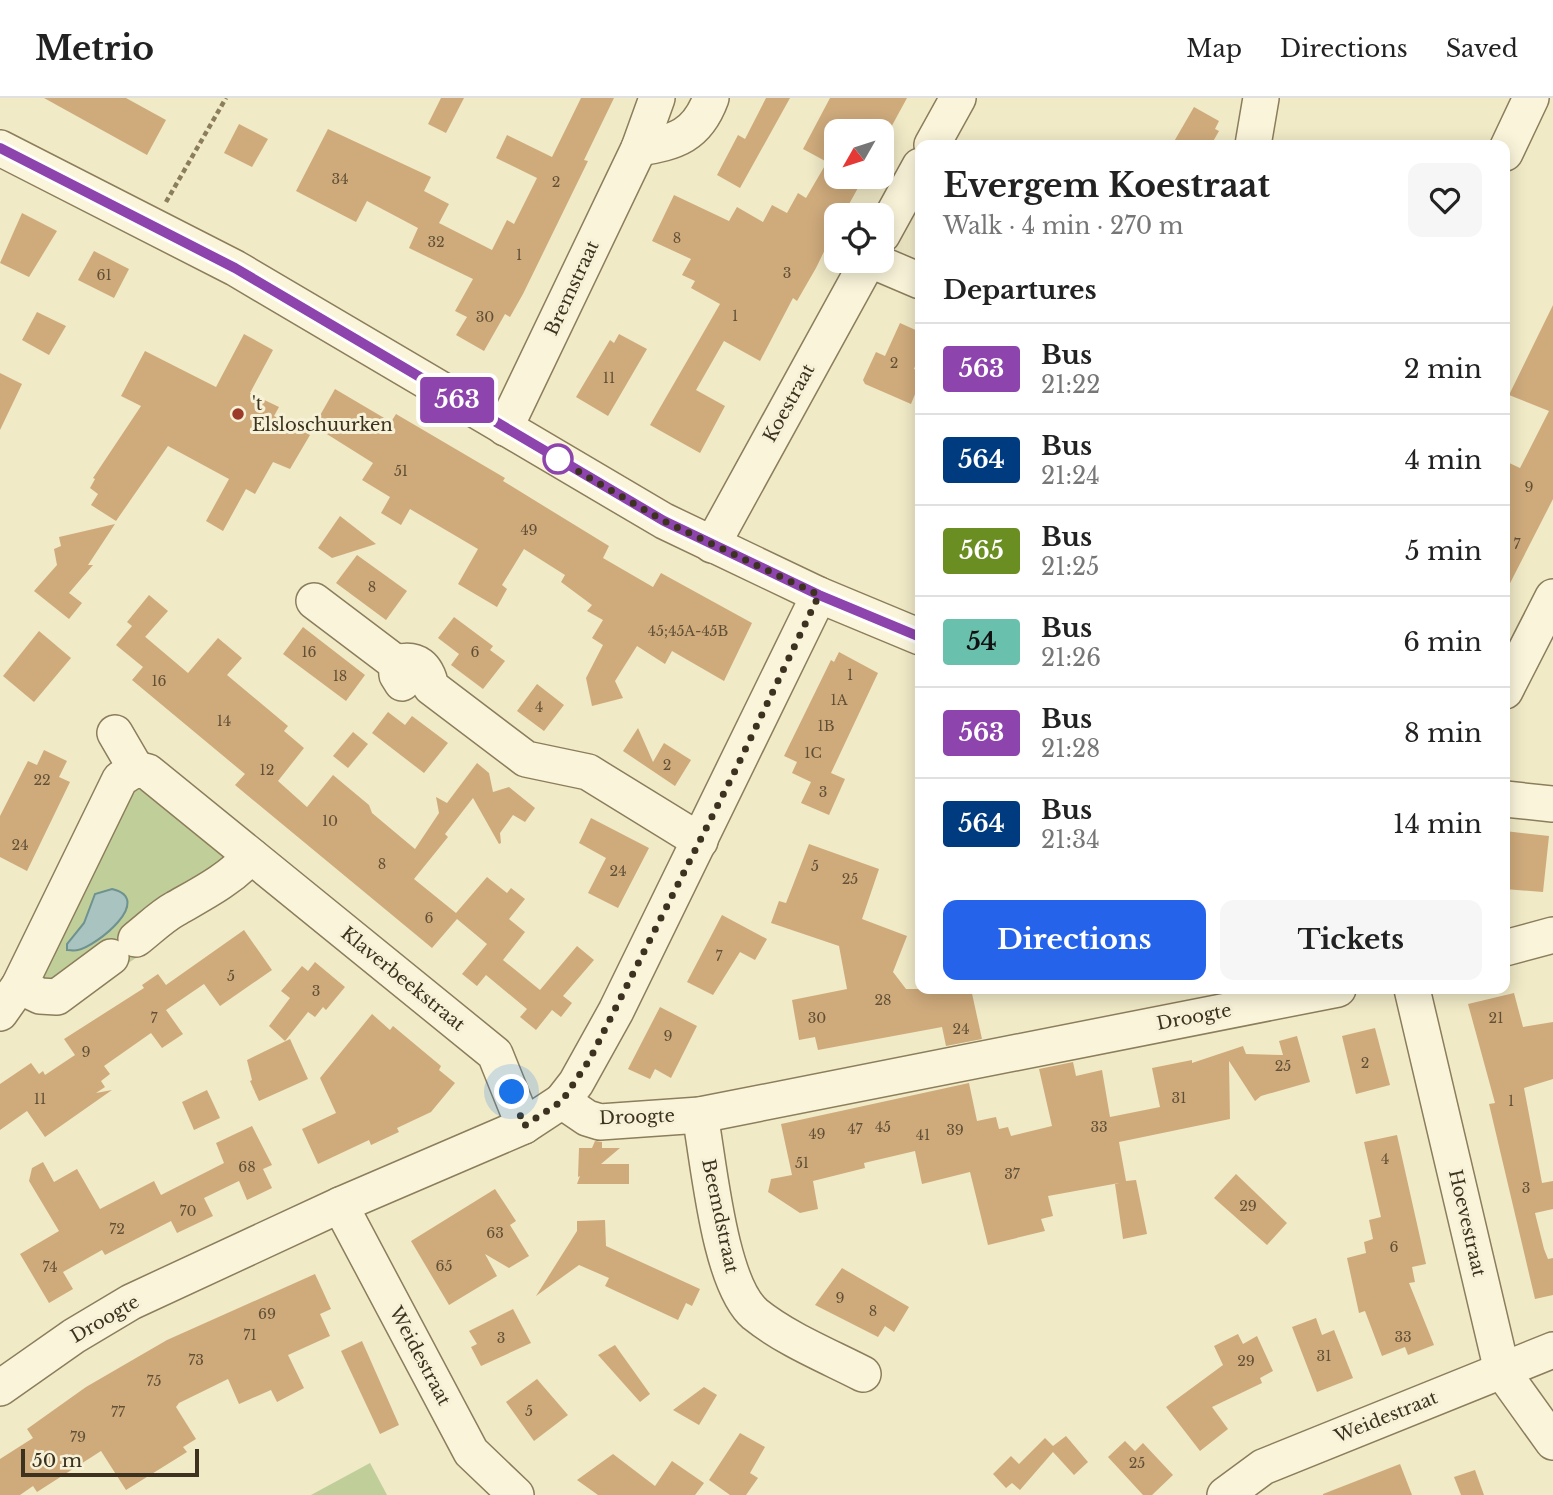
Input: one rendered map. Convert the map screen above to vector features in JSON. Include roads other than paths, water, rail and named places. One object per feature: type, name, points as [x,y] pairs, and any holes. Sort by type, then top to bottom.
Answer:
[{"type":"street","name":"Bremstraat","points":[[505,428],[639,148],[657,98]]},
{"type":"street","points":[[639,148],[671,143],[684,136],[699,122],[711,98]]},
{"type":"street","points":[[935,140],[958,98]]},
{"type":"street","points":[[1254,140],[1261,98]]},
{"type":"street","points":[[1510,142],[1531,98]]},
{"type":"street","points":[[0,148],[235,268],[664,521],[819,595],[915,635]]},
{"type":"street","points":[[894,213],[915,175]]},
{"type":"street","points":[[894,271],[915,279]]},
{"type":"street","name":"Koestraat","points":[[712,545],[863,273]]},
{"type":"street","points":[[562,1101],[576,1083],[616,1011],[819,595]]},
{"type":"street","points":[[1510,681],[1553,597]]},
{"type":"street","points":[[314,601],[396,663],[397,675],[409,688],[418,690],[431,687],[526,759],[588,772],[700,841]]},
{"type":"street","name":"Klaverbeekstraat","points":[[115,733],[136,769],[148,772],[495,1054],[524,1126]]},
{"type":"street","points":[[9,999],[120,779],[136,769]]},
{"type":"street","points":[[1510,800],[1553,804]]},
{"type":"street","points":[[9,999],[57,997],[176,909],[191,903],[236,872],[251,856]]},
{"type":"street","points":[[1510,947],[1553,935]]},
{"type":"street","name":"Droogte","points":[[0,1388],[74,1336],[131,1302],[340,1205],[524,1126],[562,1101],[587,1118],[600,1122],[700,1115],[1313,994]]},
{"type":"street","name":"Hoevestraat","points":[[1413,994],[1502,1371],[1553,1442]]},
{"type":"street","name":"Beemdstraat","points":[[700,1115],[728,1267],[739,1292],[754,1313],[863,1374]]},
{"type":"street","name":"Weidestraat","points":[[340,1205],[471,1452],[516,1495]]},
{"type":"street","name":"Weidestraat","points":[[1225,1495],[1263,1467],[1553,1350]]},
{"type":"water","points":[[112,889],[124,894],[128,902],[118,922],[87,947],[67,950],[67,944],[84,923],[95,894]]},
{"type":"place","name":"'t Elsloschuurken","points":[[238,414]]}]
